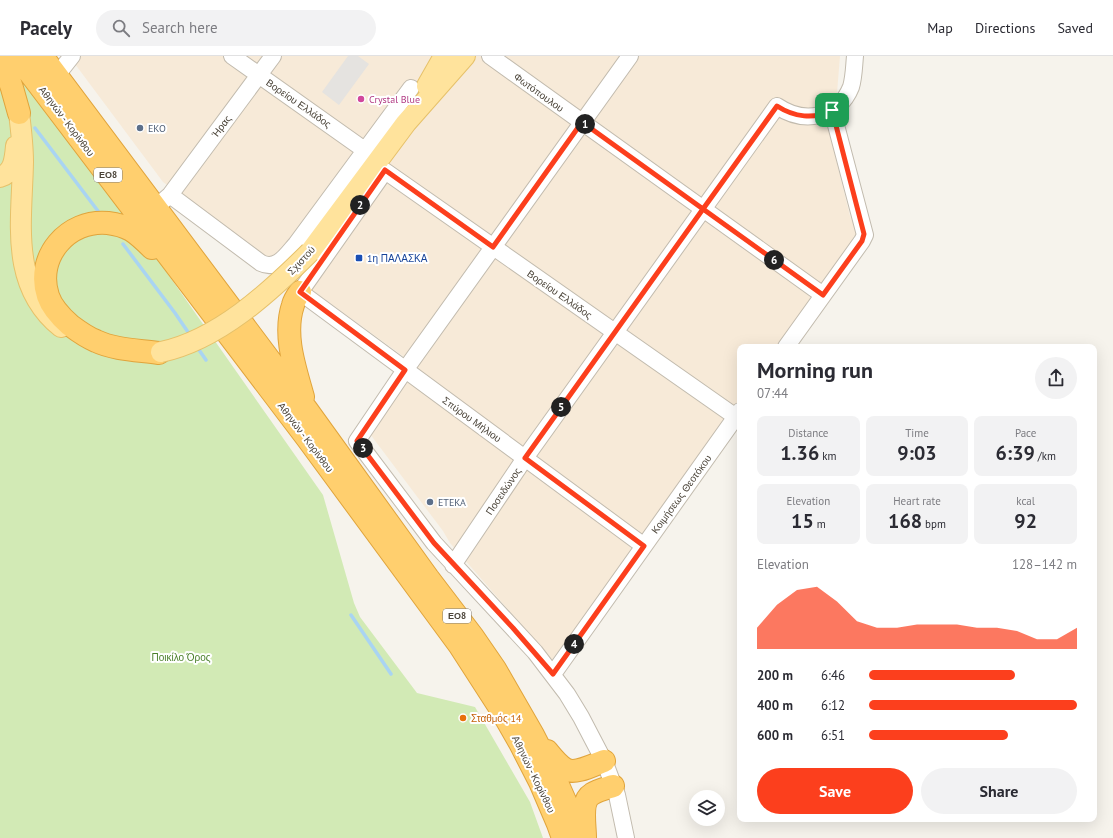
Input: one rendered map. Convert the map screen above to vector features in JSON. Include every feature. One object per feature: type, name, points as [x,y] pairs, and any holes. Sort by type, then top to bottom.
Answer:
[{"type":"highway","points":[[1,56],[19,113]]},
{"type":"highway","name":"Αθηνών - Κορίνθου","points":[[17,56],[307,438],[460,646],[500,708],[533,769],[563,838]]},
{"type":"highway","name":"Αθηνών - Κορίνθου","points":[[42,56],[163,201],[307,410],[428,578],[473,637],[534,735],[573,819],[579,838]]},
{"type":"highway","points":[[160,353],[125,349],[103,344],[84,335],[59,314],[48,296],[45,282],[48,257],[54,247],[68,232],[90,223],[105,222],[122,226],[130,229],[145,241],[198,294]]},
{"type":"highway","points":[[300,292],[293,304],[289,331],[292,355],[307,410]]},
{"type":"highway","points":[[534,735],[560,765],[570,771],[578,770],[604,761]]},
{"type":"highway","points":[[585,838],[584,806],[588,796],[613,786]]},
{"type":"main road","points":[[411,88],[453,57]]},
{"type":"main road","points":[[385,170],[453,57]]},
{"type":"main road","name":"Σχιστού","points":[[19,113],[23,145],[21,224],[22,255],[27,279],[37,301],[50,318],[74,337],[87,345],[101,351],[131,357],[160,353],[185,345],[233,318],[275,286],[310,252],[453,57]]},
{"type":"main road","points":[[0,177],[6,175],[13,164],[19,113]]},
{"type":"main road","points":[[0,186],[11,198],[21,224]]},
{"type":"street","points":[[57,75],[72,56]]},
{"type":"street","name":"Βορείου Ελλάδος","points":[[232,56],[366,151]]},
{"type":"street","name":"Ήρας","points":[[163,201],[273,56]]},
{"type":"street","name":"Φωτόπουλου","points":[[490,56],[823,295]]},
{"type":"street","points":[[626,838],[622,814],[604,761],[575,705],[553,674],[513,628],[434,543],[357,441],[405,370],[630,56]]},
{"type":"street","name":"Ποσειδώνος","points":[[454,565],[525,458],[777,106],[789,113],[806,117],[821,115],[832,110],[842,101],[849,90],[853,80],[855,56]]},
{"type":"street","name":"Σχιστού","points":[[163,201],[262,263],[273,265],[280,261],[296,244],[411,88]]},
{"type":"street","points":[[788,344],[862,241],[864,234],[832,110]]},
{"type":"street","name":"Βορείου Ελλάδος","points":[[385,170],[615,332],[737,413]]},
{"type":"street","name":"Σχιστού","points":[[300,292],[385,170]]},
{"type":"street","name":"Σπύρου Μήλιου","points":[[300,292],[644,546]]},
{"type":"street","name":"Κοιμήσεως Θεοτόκου","points":[[553,674],[737,415]]},
{"type":"shaded area","points":[[69,56],[840,56],[837,93],[825,100],[827,123],[850,216],[859,235],[780,344],[737,344],[737,403],[552,660],[450,543],[443,531],[370,434],[418,367],[163,182]]},
{"type":"shaded area","points":[[348,56],[358,56],[369,64],[339,105],[322,92]]},
{"type":"green space","name":"Ποικίλο Όρος","points":[[0,56],[27,56],[118,203],[323,495],[354,603],[360,617],[417,693],[475,707],[530,802],[543,838],[0,838]]},
{"type":"waterway","points":[[35,128],[101,215]]},
{"type":"waterway","points":[[123,244],[190,335]]},
{"type":"waterway","points":[[197,347],[206,360]]},
{"type":"waterway","points":[[351,615],[391,674]]},
{"type":"place","name":"Crystal Blue","points":[[361,99]]},
{"type":"place","name":"EKO","points":[[140,128]]},
{"type":"place","name":"1η ΠΑΛΑΣΚΑ","points":[[359,258]]},
{"type":"place","name":"ETEKA","points":[[430,502]]},
{"type":"place","name":"Σταθμός 14","points":[[463,718]]},
{"type":"route","points":[[832,110],[821,115],[806,117],[794,115],[777,106],[703,209],[582,122],[493,247],[385,170],[300,292],[405,370],[357,441],[434,543],[535,652],[553,674],[644,546],[525,458],[703,209],[823,295],[862,241],[864,234],[832,110]]}]
